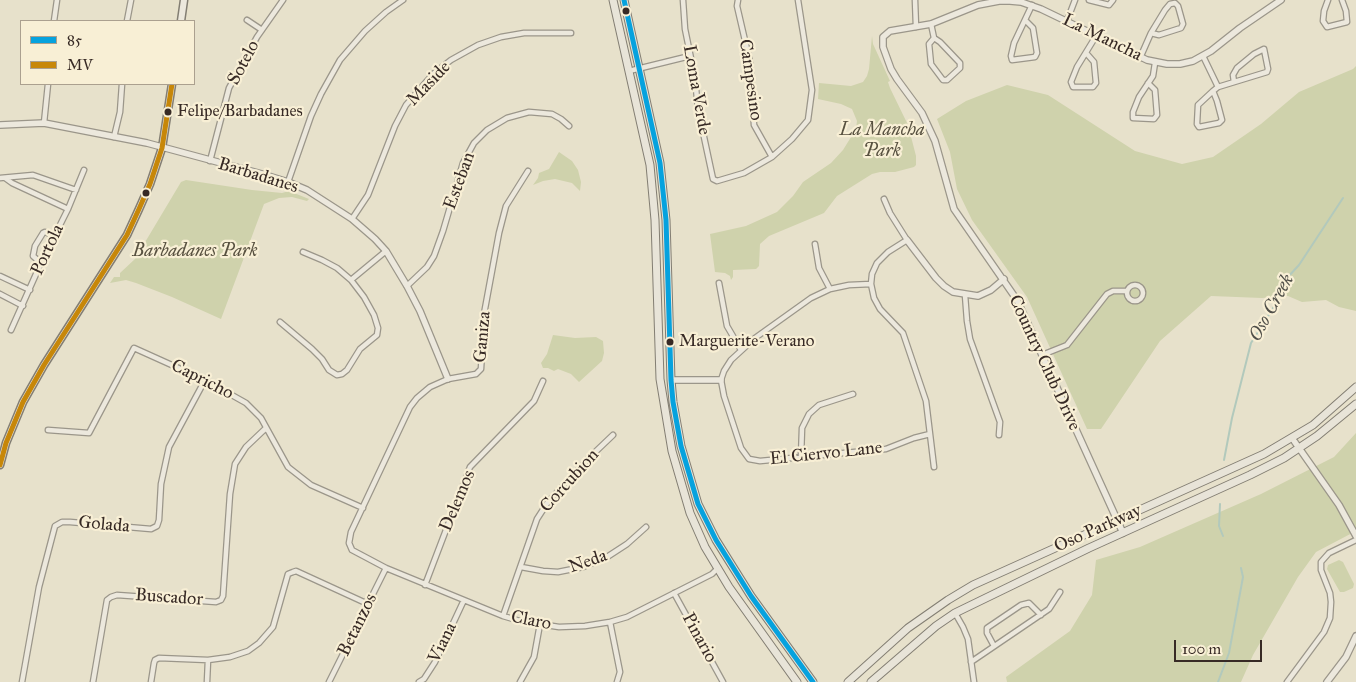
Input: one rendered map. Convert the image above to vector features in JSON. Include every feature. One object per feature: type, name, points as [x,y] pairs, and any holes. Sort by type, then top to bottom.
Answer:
[{"type":"main road","points":[[181,20],[184,0]]},
{"type":"main road","points":[[613,0],[650,165],[655,220],[660,379],[672,451],[696,530],[729,587],[797,682]]},
{"type":"main road","points":[[624,0],[660,163],[666,220],[671,380],[681,446],[698,504],[716,540],[751,596],[813,682]]},
{"type":"main road","points":[[0,464],[6,443],[23,402],[44,365],[127,234],[150,184],[162,148],[172,85]]},
{"type":"main road","name":"Oso Parkway","points":[[848,682],[908,628],[973,585],[1264,454],[1313,425],[1356,387]]},
{"type":"main road","name":"Oso Parkway","points":[[870,682],[936,626],[955,613],[1123,533],[1250,476],[1299,449],[1337,422],[1356,404]]},
{"type":"street","points":[[54,20],[56,0]]},
{"type":"street","points":[[127,20],[131,0]]},
{"type":"street","name":"Sotelo","points":[[210,161],[229,88],[250,49],[283,0]]},
{"type":"street","points":[[288,182],[311,116],[340,60],[366,31],[386,12],[403,0]]},
{"type":"street","name":"Loma Verde","points":[[683,0],[684,29],[713,179],[717,181],[744,173],[772,157]]},
{"type":"street","name":"Campesino","points":[[738,0],[737,6],[750,62],[754,124],[772,157]]},
{"type":"street","points":[[772,157],[792,139],[808,120],[812,90],[798,0]]},
{"type":"street","points":[[915,0],[916,27]]},
{"type":"street","points":[[1067,21],[1074,0]]},
{"type":"street","points":[[1089,0],[1109,5],[1114,0]]},
{"type":"street","name":"La Mancha","points":[[883,37],[890,31],[932,24],[972,6],[989,1],[1010,1],[1032,5],[1140,58],[1155,63],[1180,64],[1203,56],[1281,0]]},
{"type":"street","points":[[1328,0],[1323,22],[1327,27],[1346,22],[1346,11],[1342,0]]},
{"type":"street","points":[[1140,58],[1151,33],[1164,10],[1170,4],[1175,3],[1178,6],[1183,24],[1181,28],[1159,35],[1151,33]]},
{"type":"street","points":[[1026,21],[1033,28],[1037,53],[1035,57],[1012,60],[1014,43],[1032,5]]},
{"type":"street","points":[[247,20],[262,30]]},
{"type":"street","points":[[932,24],[934,38],[929,44],[931,64],[943,80],[947,80],[960,68],[960,63],[934,38]]},
{"type":"street","name":"Maside","points":[[352,219],[368,195],[395,126],[406,105],[433,74],[451,60],[478,45],[501,37],[524,33],[571,33]]},
{"type":"street","points":[[1086,54],[1094,62],[1096,83],[1093,87],[1073,86],[1071,82],[1077,67],[1096,36]]},
{"type":"street","name":"Country Club Drive","points":[[883,37],[883,47],[892,69],[922,114],[935,141],[954,209],[1018,300],[1123,533]]},
{"type":"street","points":[[1212,91],[1222,120],[1219,123],[1199,126],[1197,124],[1198,104],[1212,91],[1218,87],[1267,72],[1264,48],[1237,68],[1233,75],[1234,82]]},
{"type":"street","points":[[629,71],[690,56]]},
{"type":"street","points":[[1203,56],[1218,87]]},
{"type":"street","points":[[1148,83],[1155,90],[1157,115],[1154,119],[1133,118],[1136,105],[1148,83],[1153,76],[1155,63]]},
{"type":"street","points":[[44,123],[48,85]]},
{"type":"street","points":[[114,137],[120,112],[122,85]]},
{"type":"street","name":"Esteban","points":[[407,286],[427,267],[434,256],[463,163],[474,143],[487,130],[507,118],[529,112],[552,114],[569,126]]},
{"type":"street","name":"Barbadanes","points":[[0,125],[44,123],[114,137],[288,182],[307,190],[352,219],[386,251],[420,312],[448,379]]},
{"type":"street","name":"Portola","points":[[11,330],[68,209],[84,170]]},
{"type":"street","name":"Ganiza","points":[[349,543],[350,532],[410,407],[430,387],[448,379],[476,374],[482,369],[484,314],[499,233],[506,206],[528,171]]},
{"type":"street","points":[[2,177],[33,175],[76,190]]},
{"type":"street","points":[[2,177],[12,184],[68,209]]},
{"type":"street","points":[[884,199],[890,213],[907,240],[944,286],[953,292],[978,296],[990,290],[1004,279]]},
{"type":"street","points":[[41,263],[33,256],[35,246],[43,233],[46,232],[54,236]]},
{"type":"street","points":[[907,240],[888,252],[877,264],[872,274],[871,284],[874,298],[880,309],[903,333],[926,401],[934,467]]},
{"type":"street","points":[[815,244],[819,268],[830,289]]},
{"type":"street","points":[[351,280],[386,251]]},
{"type":"street","points":[[280,322],[312,349],[329,370],[337,375],[347,370],[360,350],[377,335],[378,328],[364,297],[351,280],[337,268],[303,252]]},
{"type":"street","points":[[0,276],[30,290]]},
{"type":"street","points":[[719,283],[727,326],[741,350]]},
{"type":"street","points":[[671,380],[721,380],[730,360],[776,322],[811,298],[830,289],[849,285],[871,284]]},
{"type":"street","points":[[1042,355],[1067,345],[1106,294],[1113,291],[1127,291]]},
{"type":"street","points":[[0,294],[23,306]]},
{"type":"street","points":[[965,295],[970,340],[1000,422],[999,435]]},
{"type":"street","name":"Capricho","points":[[48,430],[90,433],[134,348],[205,380],[246,403],[261,418],[288,467],[311,485],[363,508]]},
{"type":"street","name":"Golada","points":[[22,682],[39,587],[55,526],[62,522],[70,522],[151,529],[156,526],[159,520],[161,484],[169,447],[205,380]]},
{"type":"street","name":"El Ciervo Lane","points":[[721,380],[724,396],[741,448],[748,459],[760,461],[886,449],[930,434]]},
{"type":"street","name":"Delemos","points":[[424,585],[470,467],[534,401],[543,381]]},
{"type":"street","points":[[801,457],[802,428],[809,414],[819,405],[853,394]]},
{"type":"street","name":"Buscador","points":[[93,682],[107,600],[111,596],[216,602],[221,600],[223,596],[230,494],[235,464],[246,447],[266,428]]},
{"type":"street","name":"Corcubion","points":[[502,616],[537,519],[548,502],[613,435]]},
{"type":"street","points":[[1292,438],[1339,505],[1356,536]]},
{"type":"street","name":"Neda","points":[[521,567],[558,572],[583,567],[607,558],[646,528]]},
{"type":"street","points":[[1287,682],[1324,632],[1330,618],[1332,602],[1321,570],[1321,562],[1329,553],[1356,540]]},
{"type":"street","name":"Claro","points":[[349,543],[352,550],[386,568],[502,616],[520,621],[568,627],[610,622],[627,617],[712,574],[718,568]]},
{"type":"street","name":"Betanzos","points":[[328,682],[386,568]]},
{"type":"street","points":[[151,682],[154,663],[159,658],[208,660],[230,657],[248,651],[266,637],[274,627],[288,574],[293,572],[296,571],[368,604]]},
{"type":"street","points":[[971,662],[1049,609],[1060,592]]},
{"type":"street","name":"Pinario","points":[[674,593],[723,682]]},
{"type":"street","name":"Viana","points":[[419,682],[424,679],[435,662],[464,600]]},
{"type":"street","points":[[994,646],[987,633],[987,628],[1021,605],[1029,603],[1041,615]]},
{"type":"street","points":[[955,613],[968,639],[974,682]]},
{"type":"street","points":[[610,622],[620,672],[617,682]]},
{"type":"street","points":[[520,682],[534,657],[540,624]]},
{"type":"street","points":[[1327,682],[1346,657],[1356,636]]},
{"type":"street","points":[[207,682],[208,660]]},
{"type":"green space","name":"La Mancha Park","points":[[872,36],[873,44],[890,81],[888,82],[890,88],[908,125],[916,156],[916,165],[895,172],[872,174],[837,196],[824,213],[769,236],[760,244],[759,266],[756,269],[733,270],[731,280],[730,276],[725,273],[715,272],[710,234],[746,226],[777,212],[793,196],[803,182],[831,163],[843,150],[856,129],[857,121],[852,109],[841,104],[818,99],[819,83],[851,86],[863,82],[869,69]]},
{"type":"green space","points":[[1356,66],[1356,311],[1339,307],[1326,300],[1302,302],[1288,296],[1262,298],[1211,296],[1160,341],[1101,429],[1087,429],[1027,297],[972,220],[957,189],[950,152],[937,119],[966,101],[1007,85],[1048,95],[1135,151],[1182,164],[1213,157],[1261,124],[1299,92]]},
{"type":"green space","points":[[559,152],[572,161],[578,170],[581,182],[580,191],[572,183],[555,179],[533,185],[539,173],[549,169]]},
{"type":"green space","name":"Barbadanes Park","points":[[186,180],[252,190],[282,193],[289,191],[309,199],[307,201],[292,197],[279,198],[264,204],[221,319],[136,283],[126,280],[110,283],[114,277],[120,277],[120,273],[135,259],[181,182]]},
{"type":"green space","points":[[553,335],[575,338],[596,337],[603,341],[604,353],[602,361],[579,382],[571,374],[558,369],[554,371],[543,368],[541,363],[547,354]]},
{"type":"green space","points":[[1356,433],[1356,531],[1316,552],[1298,577],[1253,655],[1241,682],[1007,682],[1006,677],[1070,631],[1092,595],[1096,560],[1140,547],[1261,494],[1334,457]]},
{"type":"green space","points":[[1339,560],[1343,562],[1354,584],[1353,588],[1344,592],[1340,592],[1327,569],[1328,565]]},
{"type":"waterway","name":"Oso Creek","points":[[1224,460],[1232,418],[1251,343],[1275,305],[1287,278],[1299,265],[1343,198]]},
{"type":"waterway","name":"Oso Creek","points":[[1220,504],[1219,526],[1223,536]]},
{"type":"waterway","name":"Oso Creek","points":[[1218,682],[1229,653],[1243,577],[1241,568]]},
{"type":"transit line","name":"85","points":[[624,0],[660,163],[666,220],[671,380],[681,446],[698,504],[716,540],[751,596],[813,682]]},
{"type":"transit line","name":"MV","points":[[0,465],[6,443],[23,402],[44,365],[127,235],[139,209],[162,148],[172,85]]},
{"type":"place","name":"Felipe/Barbadanes","points":[[168,112]]},
{"type":"place","name":"Marguerite-Verano","points":[[670,342]]}]
